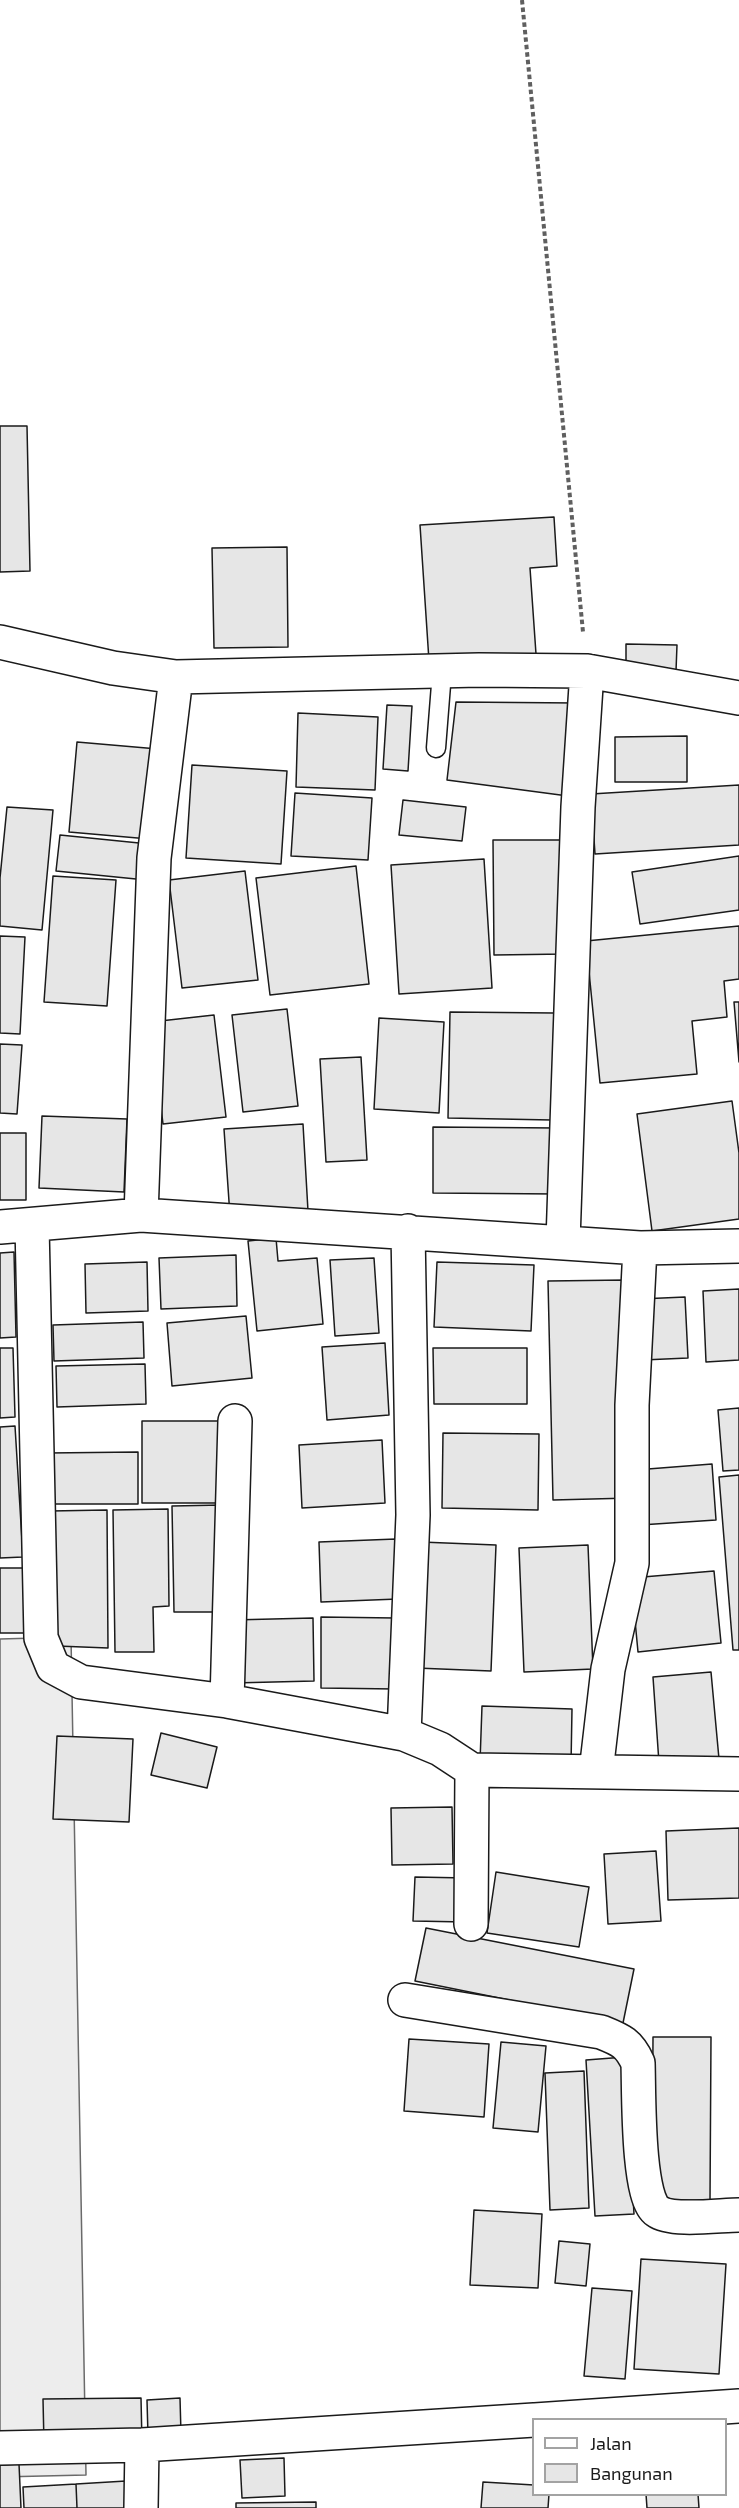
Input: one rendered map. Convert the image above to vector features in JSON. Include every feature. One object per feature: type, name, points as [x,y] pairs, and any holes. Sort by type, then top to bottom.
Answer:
[{"type":"street","points":[[0,642],[113,668],[176,677],[587,670],[739,698]]},
{"type":"street","points":[[563,1241],[578,807],[587,670]]},
{"type":"street","points":[[141,1215],[154,858],[176,677]]},
{"type":"street","points":[[0,1227],[141,1215],[563,1241],[640,1248],[739,1246]]},
{"type":"street","points":[[32,1225],[41,1638],[53,1667],[81,1682],[227,1701],[404,1734],[440,1749],[472,1770],[739,1774]]},
{"type":"street","points":[[404,1734],[413,1515],[408,1231]]},
{"type":"street","points":[[596,1772],[608,1669],[632,1563],[632,1405],[640,1248]]},
{"type":"street","points":[[227,1701],[235,1421]]},
{"type":"street","points":[[471,1924],[472,1770]]},
{"type":"street","points":[[405,2000],[601,2032],[621,2040],[632,2049],[638,2063],[642,2169],[649,2202],[657,2212],[671,2216],[739,2215]]},
{"type":"street","points":[[563,2418],[739,2406]]},
{"type":"street","points":[[0,2448],[142,2445],[532,2420]]},
{"type":"street","points":[[141,2508],[142,2445]]},
{"type":"lane","points":[[436,748],[442,672]]},
{"type":"path","points":[[522,0],[587,670]]},
{"type":"shaded area","points":[[71,1637],[86,2475],[0,2477],[0,1639]]},
{"type":"building","points":[[0,426],[27,426],[30,571],[0,572]]},
{"type":"building","points":[[554,517],[557,566],[530,568],[536,654],[429,661],[420,525]]},
{"type":"building","points":[[287,547],[288,647],[214,648],[212,548]]},
{"type":"building","points":[[626,644],[677,645],[676,671],[626,670]]},
{"type":"building","points":[[456,702],[577,703],[568,796],[447,780]]},
{"type":"building","points":[[387,705],[412,706],[408,771],[383,769]]},
{"type":"building","points":[[298,713],[378,717],[375,790],[296,787]]},
{"type":"building","points":[[687,736],[687,782],[615,782],[615,737]]},
{"type":"building","points":[[77,742],[158,749],[149,839],[69,832]]},
{"type":"building","points":[[192,765],[287,771],[281,864],[186,858]]},
{"type":"building","points":[[739,785],[739,845],[595,854],[591,794]]},
{"type":"building","points":[[295,793],[372,798],[368,860],[291,856]]},
{"type":"building","points":[[403,800],[466,807],[462,841],[399,835]]},
{"type":"building","points":[[7,807],[53,810],[42,930],[0,926],[0,878]]},
{"type":"building","points":[[60,835],[149,844],[146,880],[56,871]]},
{"type":"building","points":[[493,840],[566,840],[566,954],[494,955]]},
{"type":"building","points":[[739,856],[739,910],[640,924],[632,872]]},
{"type":"building","points":[[484,859],[492,988],[399,994],[391,865]]},
{"type":"building","points":[[356,866],[369,984],[270,995],[256,878]]},
{"type":"building","points":[[245,871],[258,980],[182,988],[169,880]]},
{"type":"building","points":[[53,876],[116,880],[107,1006],[44,1002]]},
{"type":"building","points":[[739,926],[739,979],[724,981],[727,1017],[692,1021],[697,1074],[600,1083],[586,941]]},
{"type":"building","points":[[0,936],[25,937],[20,1034],[0,1033]]},
{"type":"building","points":[[734,1002],[739,1002],[739,1062]]},
{"type":"building","points":[[287,1009],[298,1106],[243,1112],[232,1015]]},
{"type":"building","points":[[450,1012],[554,1013],[552,1120],[448,1118]]},
{"type":"building","points":[[214,1015],[226,1117],[163,1124],[151,1022]]},
{"type":"building","points":[[379,1018],[444,1022],[439,1113],[374,1109]]},
{"type":"building","points":[[0,1044],[22,1045],[17,1114],[0,1113]]},
{"type":"building","points":[[361,1057],[367,1160],[326,1162],[320,1059]]},
{"type":"building","points":[[732,1101],[739,1153],[739,1219],[652,1231],[637,1114]]},
{"type":"building","points":[[42,1116],[127,1119],[124,1192],[39,1188]]},
{"type":"building","points":[[303,1124],[308,1211],[230,1216],[224,1129]]},
{"type":"building","points":[[433,1127],[557,1128],[557,1194],[433,1193]]},
{"type":"building","points":[[0,1133],[26,1133],[26,1200],[0,1200]]},
{"type":"building","points":[[276,1238],[278,1261],[317,1258],[323,1324],[257,1331],[248,1241]]},
{"type":"building","points":[[14,1252],[16,1337],[0,1338],[0,1253]]},
{"type":"building","points":[[236,1255],[237,1306],[161,1309],[159,1258]]},
{"type":"building","points":[[374,1258],[379,1333],[335,1336],[330,1260]]},
{"type":"building","points":[[147,1262],[148,1311],[86,1313],[85,1264]]},
{"type":"building","points":[[437,1262],[534,1265],[531,1331],[434,1327]]},
{"type":"building","points":[[626,1280],[631,1498],[553,1500],[548,1281]]},
{"type":"building","points":[[739,1289],[739,1360],[706,1362],[703,1291]]},
{"type":"building","points":[[685,1297],[688,1358],[643,1360],[640,1299]]},
{"type":"building","points":[[246,1316],[252,1378],[172,1386],[167,1323]]},
{"type":"building","points":[[143,1322],[144,1358],[54,1361],[53,1325]]},
{"type":"building","points":[[385,1343],[389,1415],[327,1420],[322,1347]]},
{"type":"building","points":[[0,1348],[13,1348],[15,1417],[0,1418]]},
{"type":"building","points":[[433,1348],[527,1348],[527,1404],[434,1404]]},
{"type":"building","points":[[145,1364],[146,1404],[57,1407],[56,1366]]},
{"type":"building","points":[[739,1408],[739,1470],[723,1471],[718,1410]]},
{"type":"building","points":[[142,1421],[225,1421],[225,1503],[142,1503]]},
{"type":"building","points":[[15,1426],[23,1557],[0,1558],[0,1427]]},
{"type":"building","points":[[443,1433],[539,1434],[538,1510],[442,1508]]},
{"type":"building","points":[[382,1440],[385,1503],[302,1508],[299,1445]]},
{"type":"building","points":[[138,1452],[138,1504],[47,1504],[47,1453]]},
{"type":"building","points":[[712,1464],[716,1520],[640,1525],[635,1470]]},
{"type":"building","points":[[739,1475],[739,1650],[733,1650],[719,1477]]},
{"type":"building","points":[[222,1505],[223,1612],[174,1612],[172,1506]]},
{"type":"building","points":[[168,1509],[169,1606],[153,1607],[154,1652],[115,1652],[113,1510]]},
{"type":"building","points":[[107,1510],[108,1648],[57,1646],[50,1511]]},
{"type":"building","points":[[396,1539],[398,1599],[321,1602],[319,1542]]},
{"type":"building","points":[[421,1542],[496,1545],[491,1671],[416,1668]]},
{"type":"building","points":[[588,1545],[593,1669],[524,1672],[519,1548]]},
{"type":"building","points":[[0,1568],[25,1568],[25,1633],[0,1633]]},
{"type":"building","points":[[714,1571],[721,1643],[638,1652],[631,1578]]},
{"type":"building","points":[[321,1617],[395,1618],[395,1689],[321,1688]]},
{"type":"building","points":[[313,1618],[314,1681],[233,1683],[232,1620]]},
{"type":"building","points":[[711,1672],[719,1759],[659,1763],[653,1677]]},
{"type":"building","points":[[482,1706],[572,1709],[571,1765],[480,1762]]},
{"type":"building","points":[[161,1733],[217,1747],[207,1788],[151,1775]]},
{"type":"building","points":[[57,1736],[133,1739],[129,1822],[53,1819]]},
{"type":"building","points":[[452,1807],[453,1864],[392,1865],[391,1808]]},
{"type":"building","points":[[739,1828],[739,1898],[668,1900],[666,1831]]},
{"type":"building","points":[[656,1851],[661,1921],[608,1924],[604,1854]]},
{"type":"building","points":[[496,1872],[589,1887],[579,1947],[487,1933]]},
{"type":"building","points":[[415,1877],[467,1878],[465,1922],[413,1921]]},
{"type":"building","points":[[426,1928],[634,1969],[623,2023],[415,1981]]},
{"type":"building","points":[[653,2037],[711,2037],[710,2200],[652,2200]]},
{"type":"building","points":[[409,2039],[489,2044],[484,2117],[404,2111]]},
{"type":"building","points":[[501,2042],[546,2046],[538,2132],[493,2128]]},
{"type":"building","points":[[625,2057],[634,2214],[595,2216],[586,2060]]},
{"type":"building","points":[[584,2071],[589,2208],[550,2210],[545,2073]]},
{"type":"building","points":[[474,2210],[542,2214],[538,2288],[470,2285]]},
{"type":"building","points":[[559,2241],[590,2244],[586,2286],[555,2283]]},
{"type":"building","points":[[641,2259],[726,2264],[719,2374],[634,2369]]},
{"type":"building","points":[[592,2288],[632,2291],[625,2379],[584,2376]]},
{"type":"building","points":[[141,2398],[142,2443],[44,2444],[43,2399]]},
{"type":"building","points":[[180,2398],[181,2434],[148,2436],[147,2400]]},
{"type":"building","points":[[284,2458],[285,2496],[242,2498],[240,2460]]},
{"type":"building","points":[[19,2464],[21,2508],[0,2508],[0,2465]]},
{"type":"building","points":[[126,2481],[127,2508],[77,2508],[76,2484]]},
{"type":"building","points":[[483,2482],[532,2485],[532,2496],[549,2496],[548,2508],[481,2508]]},
{"type":"building","points":[[76,2484],[77,2508],[24,2508],[23,2487]]},
{"type":"building","points":[[646,2496],[698,2496],[699,2508],[647,2508]]},
{"type":"building","points":[[316,2502],[316,2508],[236,2508],[236,2503]]}]
